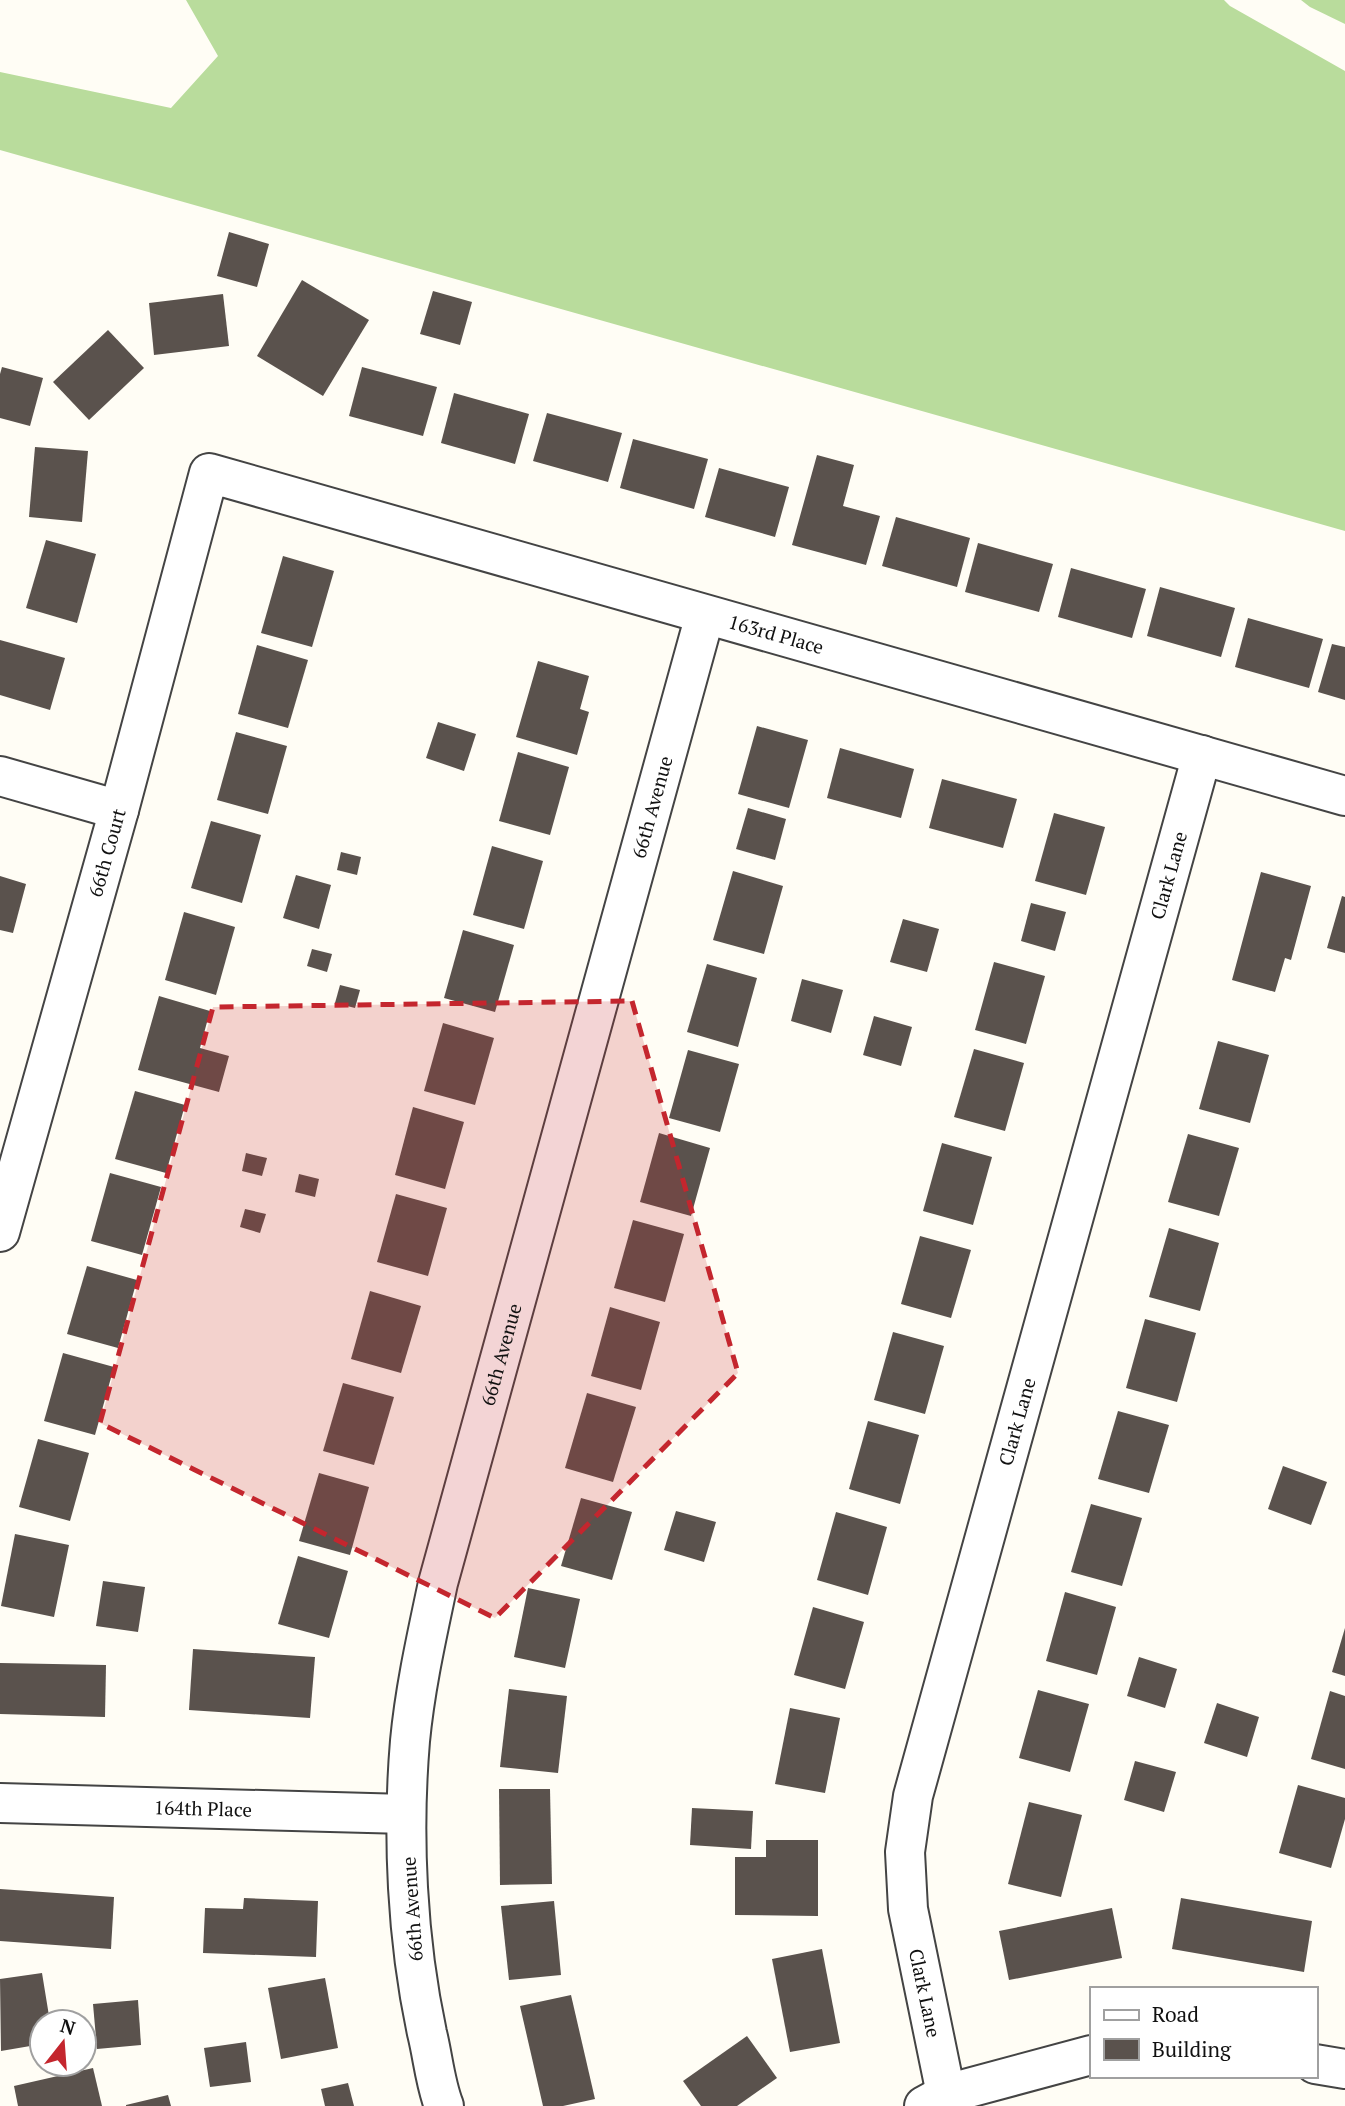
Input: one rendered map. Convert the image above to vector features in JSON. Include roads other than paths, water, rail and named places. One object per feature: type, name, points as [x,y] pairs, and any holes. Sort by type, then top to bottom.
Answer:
[{"type":"street","name":"163rd Place","points":[[209,473],[1345,796]]},
{"type":"street","name":"66th Court","points":[[0,1231],[120,810],[209,473]]},
{"type":"street","name":"66th Avenue","points":[[444,2106],[422,2011],[414,1956],[406,1814],[420,1666],[438,1583],[705,615]]},
{"type":"street","name":"Clark Lane","points":[[935,2100],[908,1909],[905,1852],[914,1796],[1202,755]]},
{"type":"street","points":[[0,776],[120,810]]},
{"type":"street","name":"164th Place","points":[[0,1803],[406,1814]]},
{"type":"street","points":[[935,2100],[1090,2055]]},
{"type":"street","points":[[1317,2064],[1345,2069]]}]
